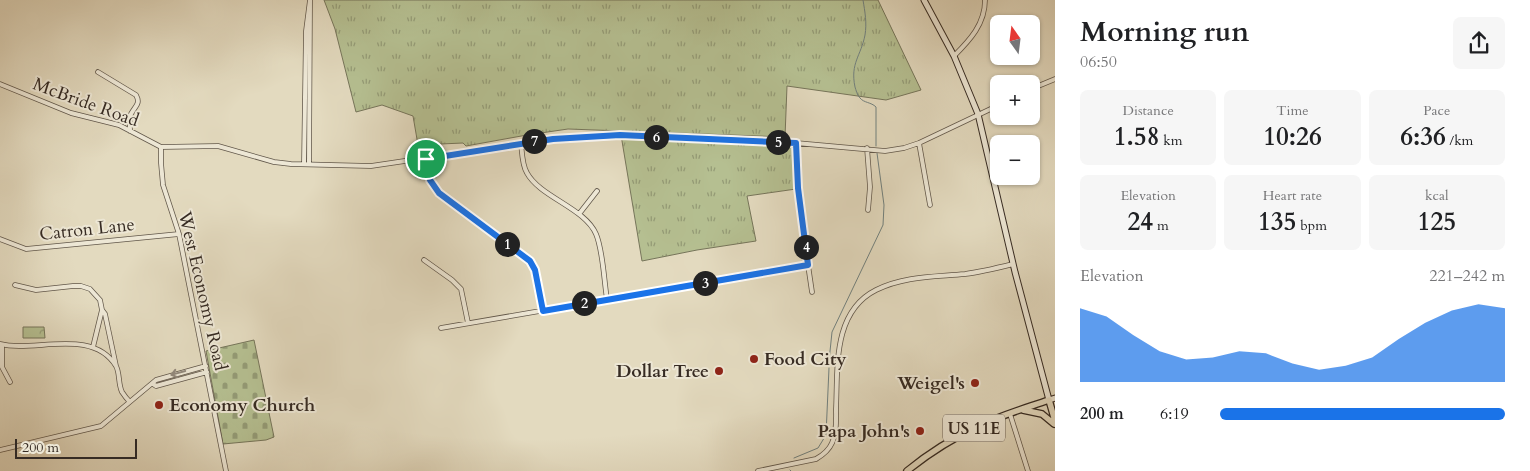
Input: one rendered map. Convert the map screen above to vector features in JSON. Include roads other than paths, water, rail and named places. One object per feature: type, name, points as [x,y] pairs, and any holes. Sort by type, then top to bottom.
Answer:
[{"type":"main road","name":"US 11E","points":[[907,471],[951,440],[980,425],[1052,399]]},
{"type":"main road","points":[[1052,399],[1055,421]]},
{"type":"main road","points":[[1021,410],[1042,414],[1055,425]]},
{"type":"street","points":[[306,164],[310,103],[312,6],[310,0]]},
{"type":"street","points":[[306,164],[306,31],[310,0]]},
{"type":"street","points":[[924,0],[954,56],[978,114],[1013,264],[1052,399]]},
{"type":"street","points":[[954,56],[969,42],[976,32],[981,22],[985,0]]},
{"type":"street","points":[[98,72],[136,95],[139,100],[130,116],[130,131]]},
{"type":"street","points":[[1040,85],[1055,79]]},
{"type":"street","name":"McBride Road","points":[[0,84],[71,113],[119,125],[161,147]]},
{"type":"street","points":[[305,103],[310,103]]},
{"type":"street","points":[[161,147],[218,146],[280,164],[371,166],[553,139],[620,135],[796,143],[885,151],[919,143],[990,108]]},
{"type":"street","points":[[521,143],[525,170],[531,179],[579,214],[596,234],[607,299]]},
{"type":"street","points":[[796,143],[798,188],[812,292]]},
{"type":"street","points":[[919,143],[930,205]]},
{"type":"street","name":"West Economy Road","points":[[161,147],[163,185],[179,234],[226,471]]},
{"type":"street","points":[[867,148],[870,187],[868,210]]},
{"type":"street","points":[[426,159],[430,180],[439,193],[530,261],[535,270],[543,311]]},
{"type":"street","points":[[579,214],[597,191]]},
{"type":"street","name":"Catron Lane","points":[[0,239],[26,250],[179,234]]},
{"type":"street","points":[[424,260],[452,280],[461,289],[468,322]]},
{"type":"street","points":[[758,471],[796,467],[822,455],[833,442],[836,427],[839,355],[843,329],[854,308],[864,298],[874,291],[906,280],[981,272],[1013,264]]},
{"type":"street","points":[[441,328],[808,265]]},
{"type":"street","points":[[15,285],[36,290],[81,286],[90,289],[100,300],[105,314],[122,392],[129,401]]},
{"type":"street","points":[[93,347],[102,310]]},
{"type":"street","points":[[10,382],[2,367],[1,345],[63,343],[93,347],[105,355],[116,367]]},
{"type":"street","points":[[0,450],[101,426],[156,380],[206,366]]},
{"type":"street","points":[[153,384],[156,386],[207,372]]},
{"type":"street","points":[[1010,414],[1028,471]]},
{"type":"waterway","points":[[863,0],[866,31],[855,66],[854,79],[859,97],[876,107],[876,146]]},
{"type":"waterway","points":[[829,361],[832,332],[883,225],[884,205],[877,153]]},
{"type":"waterway","points":[[794,458],[818,448],[826,435],[829,368]]},
{"type":"place","name":"Food City","points":[[754,359]]},
{"type":"place","name":"Dollar Tree","points":[[719,371]]},
{"type":"place","name":"Weigel's","points":[[975,383]]},
{"type":"place","name":"Economy Church","points":[[159,405]]},
{"type":"place","name":"Papa John's","points":[[920,431]]}]
